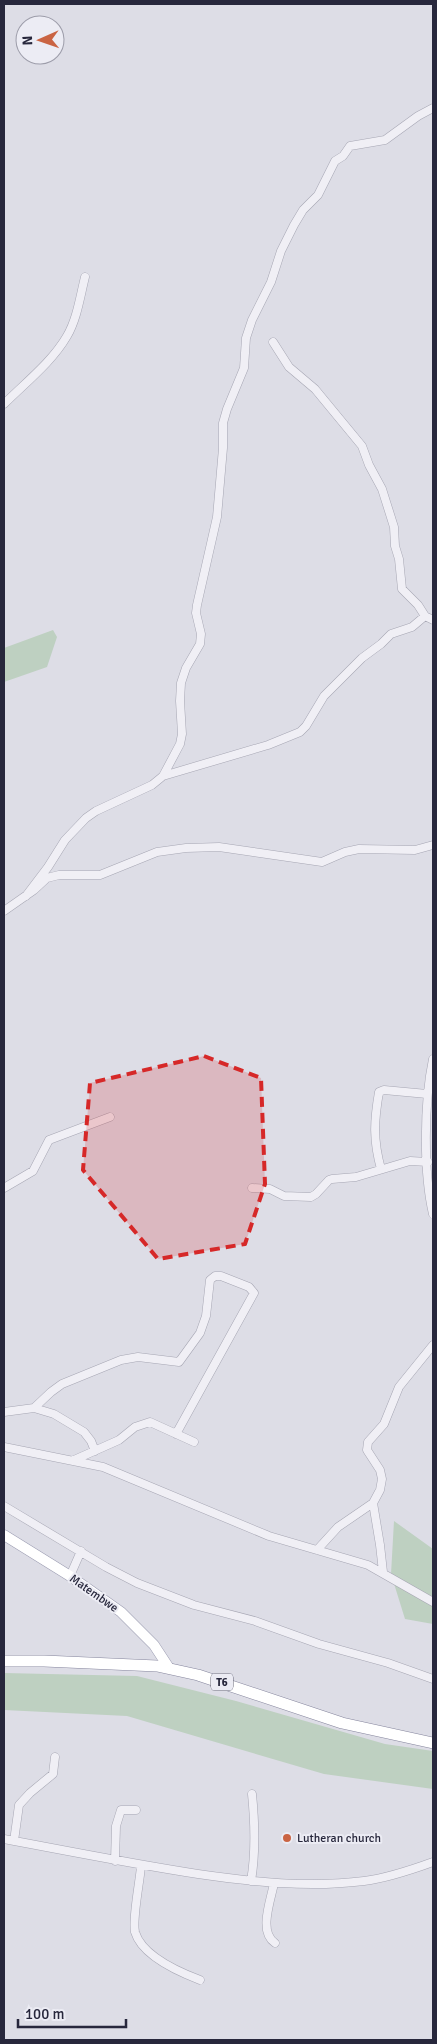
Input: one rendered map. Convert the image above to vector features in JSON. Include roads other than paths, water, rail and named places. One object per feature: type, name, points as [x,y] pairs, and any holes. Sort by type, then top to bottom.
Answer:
[{"type":"highway","name":"T6","points":[[4,1661],[150,1665],[169,1668],[198,1674],[342,1723],[433,1743]]},
{"type":"main road","name":"Matembwe","points":[[4,1535],[70,1576],[121,1612],[154,1645],[169,1668]]},
{"type":"street","points":[[26,896],[65,840],[86,818],[96,810],[152,785],[163,776],[180,744],[182,734],[181,684],[186,668],[200,644],[201,634],[196,613],[217,517],[223,448],[223,423],[244,368],[246,338],[252,320],[271,282],[288,236],[304,210],[318,194],[335,161],[343,156],[350,146],[385,140],[418,116],[433,108]]},
{"type":"street","points":[[4,404],[45,363],[67,337],[85,277]]},
{"type":"street","points":[[274,342],[289,367],[315,389],[362,446],[382,489],[393,522],[395,546],[399,559],[400,586],[418,604],[425,616],[433,620]]},
{"type":"street","points":[[163,776],[268,745],[300,732],[306,726],[324,696],[362,658],[391,634],[412,627],[425,616]]},
{"type":"street","points":[[4,911],[47,878],[53,876],[100,875],[129,864],[148,854],[186,848],[219,848],[322,862],[345,852],[359,849],[415,850],[433,845]]},
{"type":"street","points":[[433,1059],[427,1094],[428,1162],[433,1214]]},
{"type":"street","points":[[381,1169],[374,1139],[374,1126],[380,1092],[384,1090],[427,1094]]},
{"type":"street","points":[[4,1188],[33,1171],[49,1140],[110,1117]]},
{"type":"street","points":[[252,1188],[270,1189],[284,1196],[311,1197],[329,1180],[356,1177],[410,1161],[428,1162]]},
{"type":"street","points":[[34,1408],[62,1384],[121,1360],[138,1357],[179,1362],[200,1332],[206,1316],[210,1280],[215,1276],[221,1276],[250,1287],[254,1293],[176,1434]]},
{"type":"street","points":[[317,1550],[338,1528],[372,1504],[380,1490],[382,1479],[380,1470],[367,1450],[368,1442],[384,1424],[399,1387],[433,1345]]},
{"type":"street","points":[[422,1358],[433,1359]]},
{"type":"street","points":[[4,1412],[34,1408],[54,1414],[84,1432],[91,1441],[95,1451]]},
{"type":"street","points":[[74,1460],[119,1440],[144,1423],[155,1423],[194,1442]]},
{"type":"street","points":[[4,1448],[103,1467],[269,1536],[368,1565],[433,1602]]},
{"type":"street","points":[[372,1504],[380,1544],[382,1572]]},
{"type":"street","points":[[4,1506],[106,1567],[137,1583],[194,1605],[255,1621],[319,1644],[388,1663],[433,1679]]},
{"type":"street","points":[[70,1576],[81,1551]]},
{"type":"street","points":[[14,1841],[20,1805],[30,1793],[53,1774],[55,1757]]},
{"type":"street","points":[[251,1881],[255,1861],[256,1831],[252,1794]]},
{"type":"street","points":[[115,1861],[116,1826],[121,1810],[136,1810]]},
{"type":"street","points":[[4,1839],[141,1866],[274,1883],[341,1884],[366,1881],[433,1862]]},
{"type":"street","points":[[141,1866],[134,1924],[139,1940],[148,1951],[177,1971],[200,1980]]},
{"type":"street","points":[[274,1883],[268,1912],[267,1931],[268,1936],[275,1944]]},
{"type":"place","name":"Lutheran church","points":[[287,1838]]}]
